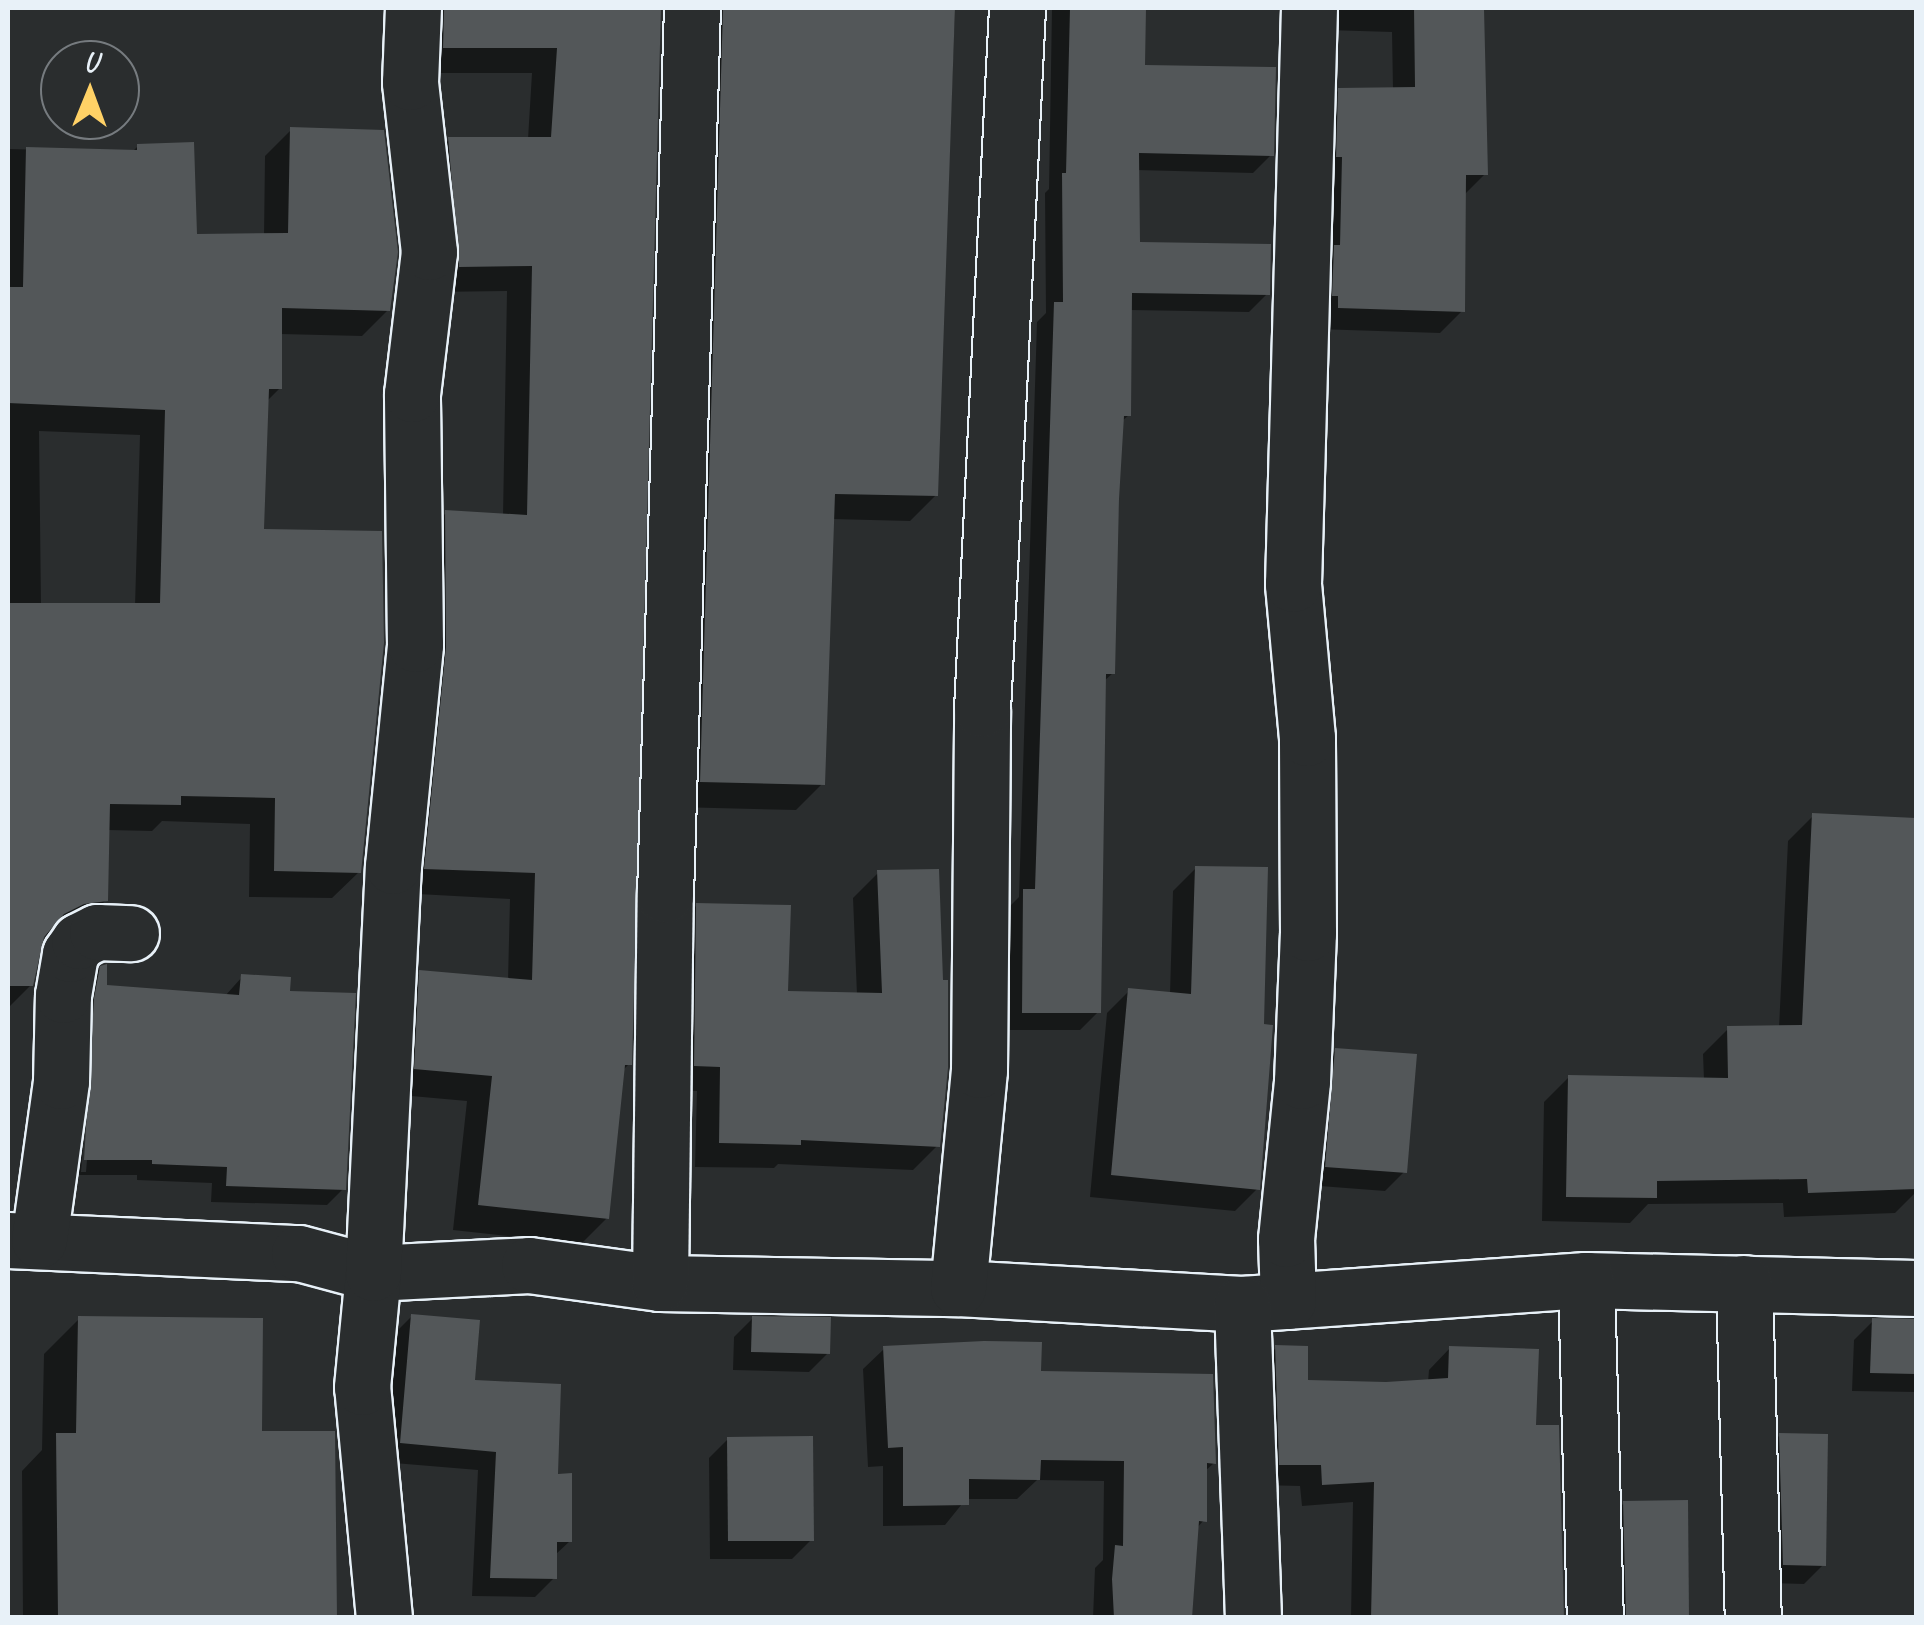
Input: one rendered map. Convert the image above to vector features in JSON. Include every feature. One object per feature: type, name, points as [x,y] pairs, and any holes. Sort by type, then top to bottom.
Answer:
[{"type":"street","points":[[384,1618],[362,1387],[373,1273],[393,866],[415,644],[412,394],[429,252],[410,82],[414,8]]},
{"type":"street","points":[[660,1283],[665,895],[692,8]]},
{"type":"street","points":[[958,1288],[979,1070],[982,709],[1018,8]]},
{"type":"street","points":[[1253,1618],[1265,1302],[1286,1239],[1299,1115],[1308,933],[1306,738],[1293,584],[1309,8]]},
{"type":"street","points":[[131,933],[97,932],[80,941],[70,954],[63,995],[60,1080],[23,1240],[298,1253],[373,1273],[529,1264],[660,1283],[958,1288],[1265,1302],[1586,1280],[1916,1288]]},
{"type":"street","points":[[1586,1280],[1595,1618]]},
{"type":"street","points":[[1744,1283],[1753,1618]]},
{"type":"building","points":[[444,8],[661,8],[632,1065],[625,1065],[609,1219],[478,1205],[492,1076],[414,1069],[419,970],[532,980],[535,873],[424,869],[446,647],[445,510],[527,515],[532,266],[459,267],[448,137],[551,137],[557,48],[443,48]]},
{"type":"building","points":[[723,8],[955,8],[938,496],[835,494],[825,785],[700,782]]},
{"type":"building","points":[[1070,8],[1146,8],[1145,65],[1276,67],[1274,156],[1139,153],[1140,242],[1271,244],[1270,295],[1132,293],[1131,416],[1124,416],[1115,674],[1106,674],[1101,1013],[1022,1013],[1023,889],[1035,889],[1054,302],[1063,302],[1062,173],[1066,173]]},
{"type":"building","points":[[1414,8],[1484,8],[1488,175],[1466,175],[1465,312],[1338,308],[1338,296],[1332,296],[1334,245],[1340,245],[1342,157],[1336,157],[1338,88],[1415,87]]},
{"type":"building","points":[[290,127],[384,130],[398,252],[390,311],[282,308],[282,389],[269,389],[264,529],[382,531],[384,643],[361,873],[274,871],[275,798],[181,796],[181,805],[110,804],[108,901],[84,904],[64,914],[44,937],[33,986],[8,986],[8,603],[160,603],[165,410],[8,403],[8,287],[23,287],[26,147],[137,150],[137,144],[194,142],[197,234],[288,233]]},
{"type":"building","points":[[1812,813],[1916,818],[1916,1189],[1808,1193],[1807,1179],[1657,1181],[1657,1198],[1566,1197],[1568,1075],[1728,1078],[1727,1026],[1802,1025]]},
{"type":"building","points":[[1195,866],[1268,867],[1264,1024],[1273,1025],[1260,1190],[1111,1175],[1128,988],[1191,994]]},
{"type":"building","points":[[939,869],[943,980],[948,980],[948,1068],[940,1147],[801,1140],[801,1145],[719,1143],[720,1067],[694,1066],[696,903],[791,905],[788,991],[882,993],[877,870]]},
{"type":"building","points":[[107,964],[107,985],[239,995],[241,974],[291,977],[290,991],[356,993],[346,1190],[226,1186],[227,1167],[152,1164],[152,1160],[84,1160],[94,998],[100,966]]},
{"type":"building","points":[[1335,1048],[1417,1054],[1407,1173],[1325,1167]]},
{"type":"building","points":[[411,1314],[480,1320],[475,1380],[561,1384],[558,1474],[572,1473],[572,1542],[557,1542],[557,1579],[490,1578],[496,1452],[400,1443]]},
{"type":"building","points":[[78,1316],[263,1318],[262,1431],[335,1431],[337,1618],[58,1618],[56,1433],[76,1433]]},
{"type":"building","points":[[752,1316],[831,1317],[830,1354],[751,1352]]},
{"type":"building","points":[[1872,1318],[1916,1319],[1916,1374],[1870,1373]]},
{"type":"building","points":[[1042,1342],[1041,1371],[1213,1374],[1216,1464],[1207,1463],[1207,1522],[1199,1521],[1192,1618],[1114,1618],[1112,1579],[1115,1545],[1123,1546],[1124,1461],[1041,1460],[1040,1480],[969,1479],[969,1505],[903,1506],[903,1447],[888,1448],[883,1346]]},
{"type":"building","points":[[1275,1345],[1308,1346],[1308,1380],[1386,1382],[1448,1378],[1449,1346],[1539,1349],[1536,1425],[1559,1425],[1564,1618],[1371,1618],[1374,1482],[1322,1485],[1321,1465],[1279,1465]]},
{"type":"building","points":[[1779,1433],[1828,1434],[1826,1566],[1783,1565]]},
{"type":"building","points":[[813,1436],[814,1541],[728,1541],[727,1437]]},
{"type":"building","points":[[1688,1500],[1689,1618],[1626,1618],[1623,1501]]}]
